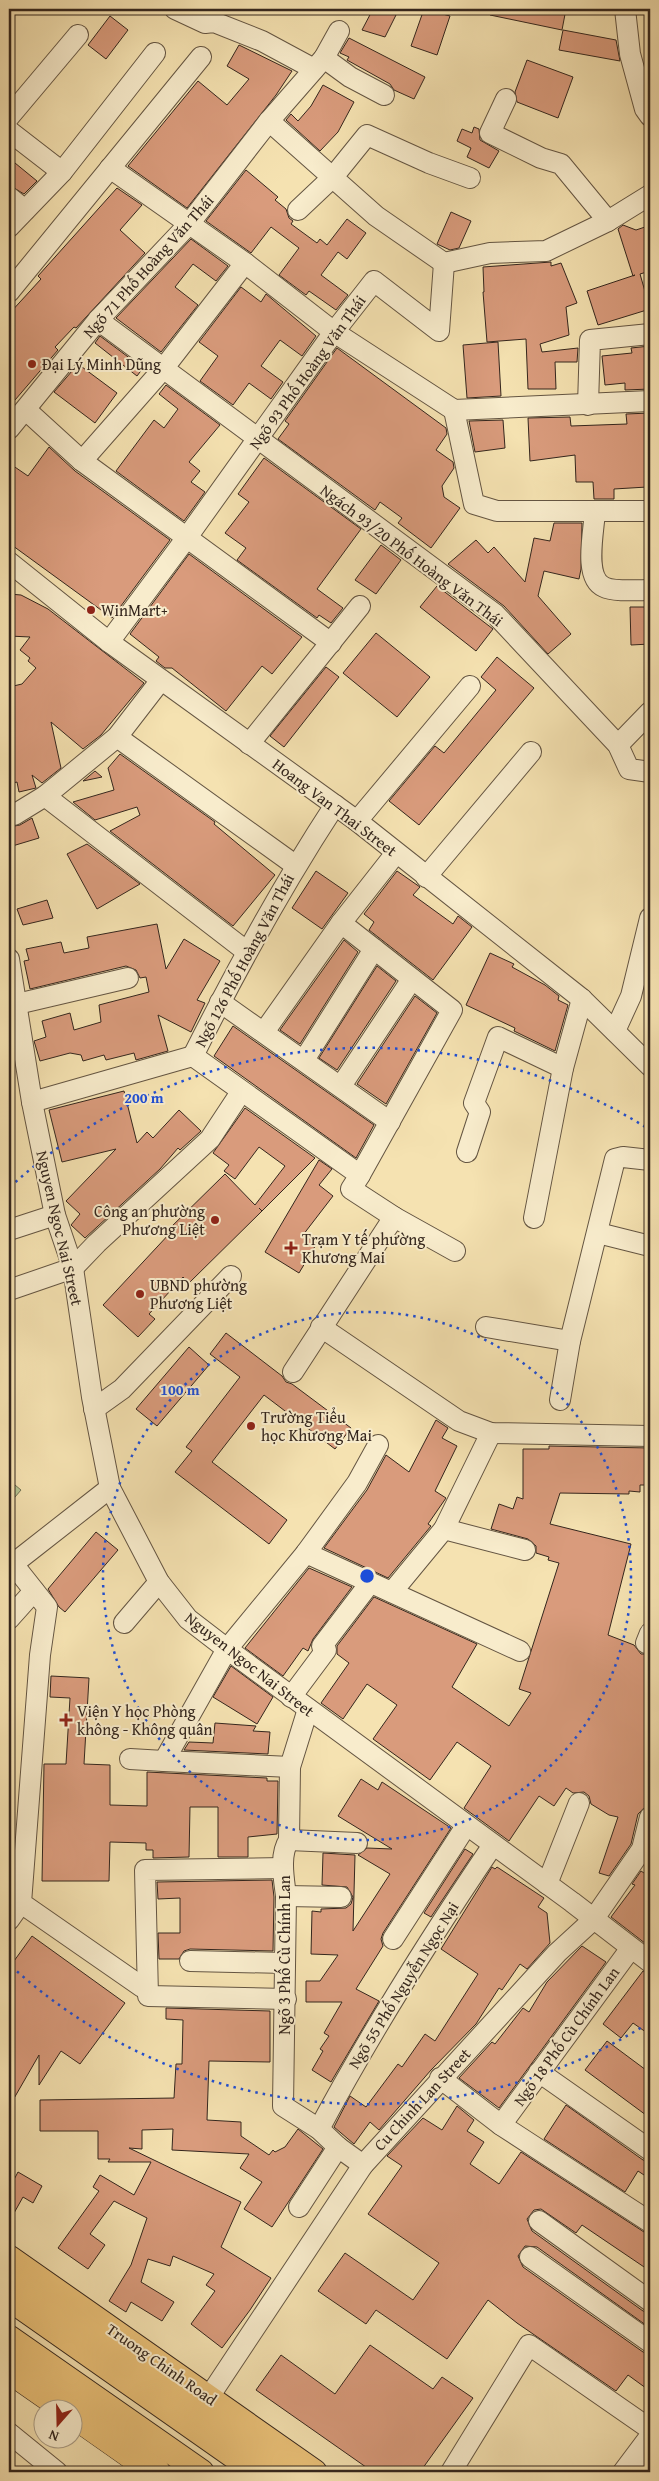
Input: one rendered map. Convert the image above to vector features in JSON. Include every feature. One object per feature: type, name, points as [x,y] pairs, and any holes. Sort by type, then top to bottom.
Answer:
[{"type":"highway","points":[[9,2280],[289,2472]]},
{"type":"highway","points":[[9,2369],[51,2398]]},
{"type":"highway","points":[[82,2421],[156,2472]]},
{"type":"main road","name":"Truong Chinh Road","points":[[9,2258],[314,2472]]},
{"type":"main road","name":"Truong Chinh Road","points":[[9,2298],[257,2472]]},
{"type":"main road","points":[[9,2338],[201,2472]]},
{"type":"main road","points":[[9,2381],[34,2398]]},
{"type":"main road","points":[[82,2433],[137,2472]]},
{"type":"street","points":[[175,9],[205,23],[214,22],[344,73],[384,95]]},
{"type":"street","points":[[626,9],[630,54],[645,109],[650,116]]},
{"type":"street","name":"Ngõ 71 Phố Hoàng Văn Thái","points":[[9,429],[98,320],[189,224],[269,121],[319,63],[339,31]]},
{"type":"street","points":[[9,117],[78,35]]},
{"type":"street","points":[[9,228],[62,172],[155,53]]},
{"type":"street","points":[[9,292],[201,57]]},
{"type":"street","points":[[506,99],[490,133],[541,158],[561,164],[608,221]]},
{"type":"street","points":[[269,121],[376,216],[444,263],[490,253],[546,251],[608,221],[650,195]]},
{"type":"street","points":[[9,131],[62,172]]},
{"type":"street","points":[[298,210],[332,177],[367,135],[428,164],[470,178]]},
{"type":"street","points":[[110,168],[246,263],[334,332],[454,410],[650,401]]},
{"type":"street","points":[[9,197],[25,210]]},
{"type":"street","points":[[82,461],[163,369],[246,263]]},
{"type":"street","name":"Ngõ 93 Phố Hoàng Văn Thái","points":[[109,642],[188,536],[334,332],[374,281],[439,331],[444,263]]},
{"type":"street","name":"Ngách 93/20 Phố Hoàng Văn Thái","points":[[98,320],[495,614],[618,745],[630,769],[650,772]]},
{"type":"street","points":[[588,405],[590,340],[650,334]]},
{"type":"street","points":[[26,410],[82,461],[188,536],[331,643]]},
{"type":"street","points":[[454,410],[474,504],[497,511],[650,511]]},
{"type":"street","points":[[595,511],[591,570],[595,580],[605,588],[650,590]]},
{"type":"street","name":"Hoang Van Thai Street","points":[[9,562],[109,642],[357,821],[396,854],[582,999],[650,1066]]},
{"type":"street","points":[[250,744],[360,606]]},
{"type":"street","points":[[9,815],[14,815],[45,796],[117,737],[161,680]]},
{"type":"street","points":[[357,821],[470,686]]},
{"type":"street","points":[[618,745],[650,712]]},
{"type":"street","points":[[117,737],[295,865]]},
{"type":"street","points":[[426,877],[531,752]]},
{"type":"street","points":[[45,796],[246,951]]},
{"type":"street","name":"Ngõ 126 Phố Hoàng Văn Thái","points":[[335,805],[295,865],[246,951],[193,1056],[356,1182],[394,1217],[455,1251]]},
{"type":"street","points":[[264,1032],[341,923],[396,854]]},
{"type":"street","points":[[615,1030],[631,996],[650,918]]},
{"type":"street","points":[[341,923],[452,1010],[356,1182]]},
{"type":"street","points":[[304,1060],[374,949]]},
{"type":"street","name":"Nguyen Ngoc Nai Street","points":[[9,959],[32,1102],[55,1215],[73,1268],[94,1409],[110,1488],[159,1582],[188,1619],[650,1962]]},
{"type":"street","points":[[17,1004],[128,978]]},
{"type":"street","points":[[341,1086],[412,979]]},
{"type":"street","points":[[534,1218],[563,1068],[582,999]]},
{"type":"street","points":[[220,1002],[390,1122]]},
{"type":"street","points":[[467,1152],[480,1112],[474,1103],[498,1037],[563,1068]]},
{"type":"street","points":[[32,1102],[193,1056]]},
{"type":"street","points":[[9,1290],[73,1268],[97,1243],[210,1139],[241,1092]]},
{"type":"street","points":[[560,1400],[570,1341],[615,1159],[623,1157],[650,1160]]},
{"type":"street","points":[[9,1230],[55,1215]]},
{"type":"street","points":[[294,1372],[321,1327],[394,1217]]},
{"type":"street","points":[[598,1233],[650,1246]]},
{"type":"street","points":[[94,1409],[122,1389],[231,1276]]},
{"type":"street","points":[[321,1327],[458,1421],[491,1433],[650,1436]]},
{"type":"street","points":[[486,1327],[570,1341]]},
{"type":"street","points":[[392,1592],[444,1529],[491,1433]]},
{"type":"street","points":[[164,1761],[227,1649],[306,1554],[357,1483],[378,1445]]},
{"type":"street","points":[[9,1920],[21,1904],[40,1655],[47,1607],[13,1564],[110,1488]]},
{"type":"street","points":[[444,1529],[525,1550]]},
{"type":"street","points":[[306,1554],[520,1651]]},
{"type":"street","points":[[124,1623],[159,1582]]},
{"type":"street","points":[[291,1697],[326,1650],[322,1646],[370,1583]]},
{"type":"street","points":[[9,1619],[34,1591]]},
{"type":"street","name":"Ngõ 3 Phố Cù Chính Lan","points":[[308,1709],[290,1767],[289,1840],[285,1845],[283,1868],[286,1896],[283,2106],[319,2129],[338,2147],[363,2165]]},
{"type":"street","points":[[130,1759],[290,1767]]},
{"type":"street","points":[[547,1884],[579,1803]]},
{"type":"street","name":"Cu Chinh Lan Street","points":[[209,2397],[363,2165],[440,2078],[557,1953],[593,1920],[642,1850],[650,1817]]},
{"type":"street","points":[[393,1939],[466,1826]]},
{"type":"street","points":[[289,1840],[356,1843]]},
{"type":"street","name":"Ngõ 55 Phố Nguyễn Ngọc Nại","points":[[319,2129],[361,2051],[425,1946],[493,1845]]},
{"type":"street","points":[[145,1992],[145,1870],[283,1868]]},
{"type":"street","points":[[286,1896],[341,1897]]},
{"type":"street","points":[[21,1904],[145,1992],[286,1998]]},
{"type":"street","name":"Ngõ 18 Phố Cù Chính Lan","points":[[501,2124],[631,1948]]},
{"type":"street","points":[[190,1961],[285,1963]]},
{"type":"street","points":[[539,2072],[650,2150]]},
{"type":"street","points":[[440,2078],[501,2124],[650,2222]]},
{"type":"street","points":[[298,2207],[338,2147]]},
{"type":"street","points":[[539,2221],[650,2301]]},
{"type":"street","points":[[530,2257],[650,2342]]},
{"type":"street","points":[[452,2472],[529,2346],[650,2429]]},
{"type":"street","points":[[9,2433],[57,2472]]},
{"type":"street","points":[[623,2472],[650,2436]]},
{"type":"street","points":[[642,2472],[650,2460]]},
{"type":"green space","points":[[9,1480],[21,1490],[9,1504]]},
{"type":"building","points":[[373,9],[399,9],[385,37],[362,30]]},
{"type":"building","points":[[424,9],[450,16],[437,55],[411,46]]},
{"type":"building","points":[[491,9],[566,9],[562,30],[490,15]]},
{"type":"building","points":[[110,16],[128,30],[106,59],[88,45]]},
{"type":"building","points":[[563,30],[616,40],[620,61],[559,50]]},
{"type":"building","points":[[349,38],[425,77],[414,99],[394,90],[390,84],[347,60],[349,57],[340,53]]},
{"type":"building","points":[[239,45],[292,71],[276,95],[187,208],[128,166],[198,81],[227,105],[249,79],[227,66]]},
{"type":"building","points":[[527,60],[573,77],[558,118],[517,102],[515,92]]},
{"type":"building","points":[[323,85],[354,102],[338,132],[320,151],[286,120],[291,114],[298,121],[311,106]]},
{"type":"building","points":[[474,127],[479,129],[480,140],[499,151],[489,168],[467,157],[471,148],[457,141],[462,129],[472,133]]},
{"type":"building","points":[[15,163],[37,181],[24,194],[9,185],[9,170]]},
{"type":"building","points":[[246,170],[278,197],[275,200],[286,209],[289,218],[293,221],[291,224],[317,243],[320,239],[327,245],[347,219],[366,233],[347,259],[338,252],[321,275],[348,295],[336,310],[309,291],[306,295],[279,275],[299,248],[271,227],[251,253],[206,221]]},
{"type":"building","points":[[117,188],[142,205],[120,230],[145,253],[76,328],[74,327],[55,347],[58,350],[9,407],[9,314],[41,279],[38,276]]},
{"type":"building","points":[[451,212],[471,221],[459,248],[450,250],[437,244]]},
{"type":"building","points":[[623,225],[636,230],[648,226],[650,235],[650,271],[640,274],[650,309],[598,325],[587,291],[633,276],[618,229]]},
{"type":"building","points":[[191,239],[228,266],[216,281],[193,264],[175,287],[198,305],[161,352],[116,318]]},
{"type":"building","points":[[551,262],[551,266],[561,263],[577,303],[566,307],[569,335],[540,344],[542,352],[578,348],[577,362],[555,362],[556,389],[528,389],[526,339],[487,342],[483,267]]},
{"type":"building","points":[[241,287],[261,302],[266,294],[316,336],[302,356],[280,340],[261,366],[283,382],[271,399],[249,383],[233,405],[200,381],[218,356],[199,342]]},
{"type":"building","points":[[100,336],[143,368],[137,376],[95,343]]},
{"type":"building","points":[[498,342],[501,396],[467,398],[463,345]]},
{"type":"building","points":[[650,346],[650,389],[625,390],[625,383],[605,385],[602,356],[632,353],[631,348]]},
{"type":"building","points":[[337,348],[446,428],[447,434],[436,450],[453,462],[454,468],[442,486],[444,497],[460,508],[431,548],[398,523],[402,518],[380,502],[375,510],[278,439],[289,424],[285,421]]},
{"type":"building","points":[[78,364],[117,393],[95,423],[54,392]]},
{"type":"building","points":[[166,385],[220,425],[189,462],[200,471],[191,482],[205,492],[184,521],[116,471],[154,420],[164,428],[178,409],[159,394]]},
{"type":"building","points":[[650,413],[650,456],[646,456],[647,487],[614,489],[614,499],[594,499],[593,482],[576,482],[575,455],[530,461],[528,418],[570,417],[571,426],[627,424],[626,414]]},
{"type":"building","points":[[503,420],[505,448],[475,452],[469,421]]},
{"type":"building","points":[[49,447],[75,471],[170,540],[112,618],[9,543],[9,463],[28,476]]},
{"type":"building","points":[[264,458],[361,529],[317,589],[343,608],[331,623],[319,615],[317,618],[237,560],[246,548],[225,533],[249,502],[238,494]]},
{"type":"building","points":[[554,523],[582,523],[581,569],[579,579],[544,571],[538,596],[571,634],[548,654],[504,606],[448,564],[476,540],[488,553],[494,547],[525,582],[534,538],[550,541]]},
{"type":"building","points":[[381,545],[401,560],[376,594],[355,580]]},
{"type":"building","points":[[189,554],[302,637],[272,674],[262,666],[226,711],[172,668],[165,668],[156,661],[159,657],[130,634]]},
{"type":"building","points":[[437,586],[493,629],[476,651],[420,607]]},
{"type":"building","points":[[9,594],[21,595],[48,609],[144,683],[101,735],[83,749],[51,722],[61,768],[42,783],[32,775],[36,788],[19,792],[17,782],[9,784],[9,687],[22,684],[36,668],[28,661],[30,658],[20,650],[30,637],[9,636]]},
{"type":"building","points":[[630,607],[650,607],[650,644],[631,645]]},
{"type":"building","points":[[376,633],[430,677],[397,717],[343,673]]},
{"type":"building","points":[[497,657],[534,688],[419,825],[389,801],[435,746],[444,753],[496,690],[481,677]]},
{"type":"building","points":[[326,667],[339,677],[284,747],[270,736]]},
{"type":"building","points":[[120,754],[215,822],[214,824],[275,875],[233,926],[110,831],[140,815],[137,807],[95,820],[73,802],[114,790],[108,768]]},
{"type":"building","points":[[95,771],[102,777],[83,781]]},
{"type":"building","points":[[32,818],[39,838],[9,847],[9,827],[20,825]]},
{"type":"building","points":[[87,844],[140,884],[97,909],[67,854]]},
{"type":"building","points":[[316,871],[348,893],[322,929],[292,908]]},
{"type":"building","points":[[397,871],[420,887],[413,895],[453,924],[458,916],[472,927],[433,980],[369,930],[374,922],[364,914]]},
{"type":"building","points":[[47,900],[53,918],[23,925],[17,909]]},
{"type":"building","points":[[157,924],[166,969],[184,939],[220,961],[197,1000],[205,1003],[191,1032],[158,1015],[168,1051],[136,1060],[134,1053],[106,1060],[104,1055],[83,1061],[81,1055],[70,1053],[40,1061],[34,1041],[46,1037],[42,1021],[70,1013],[74,1030],[101,1022],[99,1005],[149,992],[146,977],[140,978],[136,970],[126,966],[30,989],[24,961],[29,960],[26,949],[61,942],[64,953],[89,948],[87,937]]},
{"type":"building","points":[[344,940],[358,952],[300,1044],[280,1030]]},
{"type":"building","points":[[490,953],[514,964],[512,967],[545,985],[559,996],[558,1000],[568,1005],[555,1051],[514,1031],[515,1028],[466,1005]]},
{"type":"building","points":[[377,966],[396,981],[337,1070],[319,1058]]},
{"type":"building","points":[[415,996],[437,1013],[386,1104],[357,1084]]},
{"type":"building","points":[[233,1026],[374,1125],[356,1158],[214,1056]]},
{"type":"building","points":[[124,1091],[137,1143],[147,1132],[153,1138],[179,1110],[201,1131],[180,1150],[178,1148],[160,1169],[85,1238],[71,1225],[80,1214],[66,1201],[116,1149],[62,1162],[49,1110]]},
{"type":"building","points":[[245,1108],[315,1158],[189,1283],[183,1277],[149,1314],[155,1319],[138,1337],[103,1305],[171,1232],[168,1230],[225,1174],[255,1205],[285,1166],[259,1147],[235,1179],[224,1171],[229,1165],[213,1153]]},
{"type":"building","points":[[319,1160],[332,1169],[319,1185],[333,1196],[303,1235],[317,1243],[299,1273],[265,1252]]},
{"type":"building","points":[[226,1333],[282,1376],[286,1382],[292,1384],[351,1428],[335,1449],[264,1395],[212,1462],[287,1520],[269,1544],[175,1472],[192,1451],[186,1447],[240,1377],[210,1354]]},
{"type":"building","points":[[189,1347],[209,1365],[157,1426],[136,1409]]},
{"type":"building","points":[[436,1420],[448,1428],[442,1438],[457,1446],[435,1491],[446,1498],[428,1524],[431,1526],[388,1578],[324,1548],[367,1490],[386,1455],[409,1472]]},
{"type":"building","points":[[549,1446],[650,1448],[650,1485],[640,1485],[640,1492],[629,1491],[629,1494],[560,1493],[550,1524],[631,1544],[608,1635],[634,1645],[641,1654],[650,1654],[650,1791],[646,1806],[638,1814],[631,1844],[609,1876],[599,1873],[618,1817],[609,1815],[591,1804],[589,1796],[584,1792],[573,1793],[566,1788],[554,1806],[539,1796],[509,1841],[464,1808],[491,1766],[457,1742],[430,1780],[373,1739],[397,1705],[367,1684],[343,1719],[321,1703],[349,1663],[337,1654],[337,1646],[374,1597],[477,1644],[452,1687],[509,1726],[531,1693],[519,1689],[559,1563],[548,1560],[549,1557],[536,1553],[536,1546],[528,1539],[491,1529],[499,1504],[513,1509],[517,1497],[523,1499],[523,1449],[549,1449]]},
{"type":"building","points":[[96,1532],[118,1550],[65,1612],[59,1607],[48,1589]]},
{"type":"building","points":[[309,1568],[352,1587],[313,1639],[308,1651],[303,1648],[283,1676],[245,1648]]},
{"type":"building","points":[[231,1666],[273,1697],[257,1724],[213,1697]]},
{"type":"building","points":[[51,1676],[89,1678],[84,1764],[110,1765],[110,1805],[147,1806],[147,1772],[267,1778],[267,1781],[278,1781],[277,1834],[248,1837],[248,1857],[218,1857],[218,1807],[190,1807],[189,1857],[153,1858],[153,1850],[146,1850],[146,1843],[110,1842],[109,1881],[42,1881],[44,1764],[66,1764],[70,1698],[50,1697]]},
{"type":"building","points":[[215,1723],[256,1726],[253,1731],[270,1732],[268,1754],[184,1750],[189,1742],[213,1743]]},
{"type":"building","points":[[361,1779],[378,1790],[382,1782],[451,1828],[383,1933],[381,1939],[383,1946],[356,1989],[379,2001],[331,2082],[312,2070],[323,2051],[320,2049],[329,2036],[324,2033],[342,2002],[306,2002],[306,1981],[320,1981],[338,1955],[311,1954],[312,1911],[321,1912],[321,1909],[346,1908],[351,1904],[353,1897],[347,1887],[322,1885],[323,1853],[355,1855],[353,1931],[390,1874],[358,1855],[367,1848],[392,1849],[338,1816]]},
{"type":"building","points":[[465,1849],[473,1854],[431,1917],[424,1913]]},
{"type":"building","points":[[650,1865],[650,1947],[611,1917],[635,1885],[632,1884],[641,1871],[644,1873]]},
{"type":"building","points":[[492,1867],[495,1869],[497,1867],[544,1898],[538,1907],[547,1913],[550,1943],[527,1969],[520,1964],[502,1990],[499,1988],[476,2024],[431,2070],[379,2130],[370,2122],[354,2144],[334,2127],[350,2096],[366,2107],[398,2064],[402,2067],[425,2034],[435,2041],[478,1974],[441,1949]]},
{"type":"building","points":[[272,1880],[274,1897],[273,1951],[190,1949],[184,1951],[179,1959],[159,1959],[158,1933],[180,1933],[180,1898],[158,1899],[157,1882]]},
{"type":"building","points":[[32,1936],[125,2003],[80,2064],[61,2051],[39,2085],[39,2055],[9,2107],[9,1968]]},
{"type":"building","points":[[582,1946],[606,1962],[499,2108],[459,2078],[492,2042],[495,2044],[523,2008],[529,2012],[547,1982]]},
{"type":"building","points":[[643,1971],[650,1974],[650,2035],[633,2023],[621,2038],[603,2024]]},
{"type":"building","points":[[166,2008],[270,2011],[270,2062],[209,2061],[207,2120],[241,2122],[241,2136],[269,2155],[273,2150],[275,2152],[285,2147],[298,2129],[323,2149],[272,2227],[244,2209],[262,2182],[240,2168],[249,2154],[172,2150],[173,2129],[142,2130],[142,2149],[129,2148],[241,2202],[221,2247],[271,2278],[222,2348],[191,2324],[215,2291],[206,2285],[214,2274],[173,2256],[170,2266],[148,2259],[141,2282],[174,2302],[162,2321],[131,2302],[126,2312],[109,2301],[131,2265],[147,2218],[114,2201],[90,2234],[105,2245],[88,2269],[58,2248],[99,2191],[93,2187],[100,2175],[134,2195],[151,2162],[108,2162],[110,2159],[98,2159],[98,2131],[40,2131],[40,2100],[174,2098],[176,2064],[182,2064],[183,2020],[166,2019]]},
{"type":"building","points":[[607,2041],[650,2073],[650,2118],[585,2070]]},
{"type":"building","points":[[566,2105],[643,2160],[650,2162],[650,2179],[638,2171],[625,2192],[544,2139]]},
{"type":"building","points":[[457,2106],[474,2120],[467,2131],[484,2142],[470,2164],[499,2184],[521,2152],[644,2232],[650,2234],[650,2271],[582,2225],[576,2233],[541,2209],[534,2210],[527,2219],[532,2231],[643,2311],[650,2313],[650,2328],[537,2247],[525,2246],[518,2256],[523,2267],[643,2352],[650,2354],[650,2391],[628,2375],[616,2391],[517,2323],[488,2300],[447,2359],[376,2310],[366,2324],[318,2291],[345,2253],[413,2300],[439,2263],[368,2214],[402,2166],[387,2156],[423,2118],[442,2130]]},
{"type":"building","points":[[18,2172],[42,2186],[33,2203],[23,2197],[9,2222],[9,2189]]},
{"type":"building","points":[[370,2345],[433,2389],[442,2377],[473,2398],[420,2472],[373,2472],[256,2390],[281,2355],[335,2394]]},
{"type":"place","name":"Đại Lý Minh Dũng","points":[[32,364]]},
{"type":"place","name":"WinMart+","points":[[91,610]]},
{"type":"place","name":"Công an phường Phương Liệt","points":[[215,1220]]},
{"type":"place","name":"Trạm Y tế phường Khương Mai","points":[[291,1248]]},
{"type":"place","name":"UBND phường Phương Liệt","points":[[140,1294]]},
{"type":"place","name":"Trường Tiểu học Khương Mai","points":[[251,1426]]},
{"type":"place","name":"Viện Y học Phòng không - Không quân","points":[[66,1720]]}]
